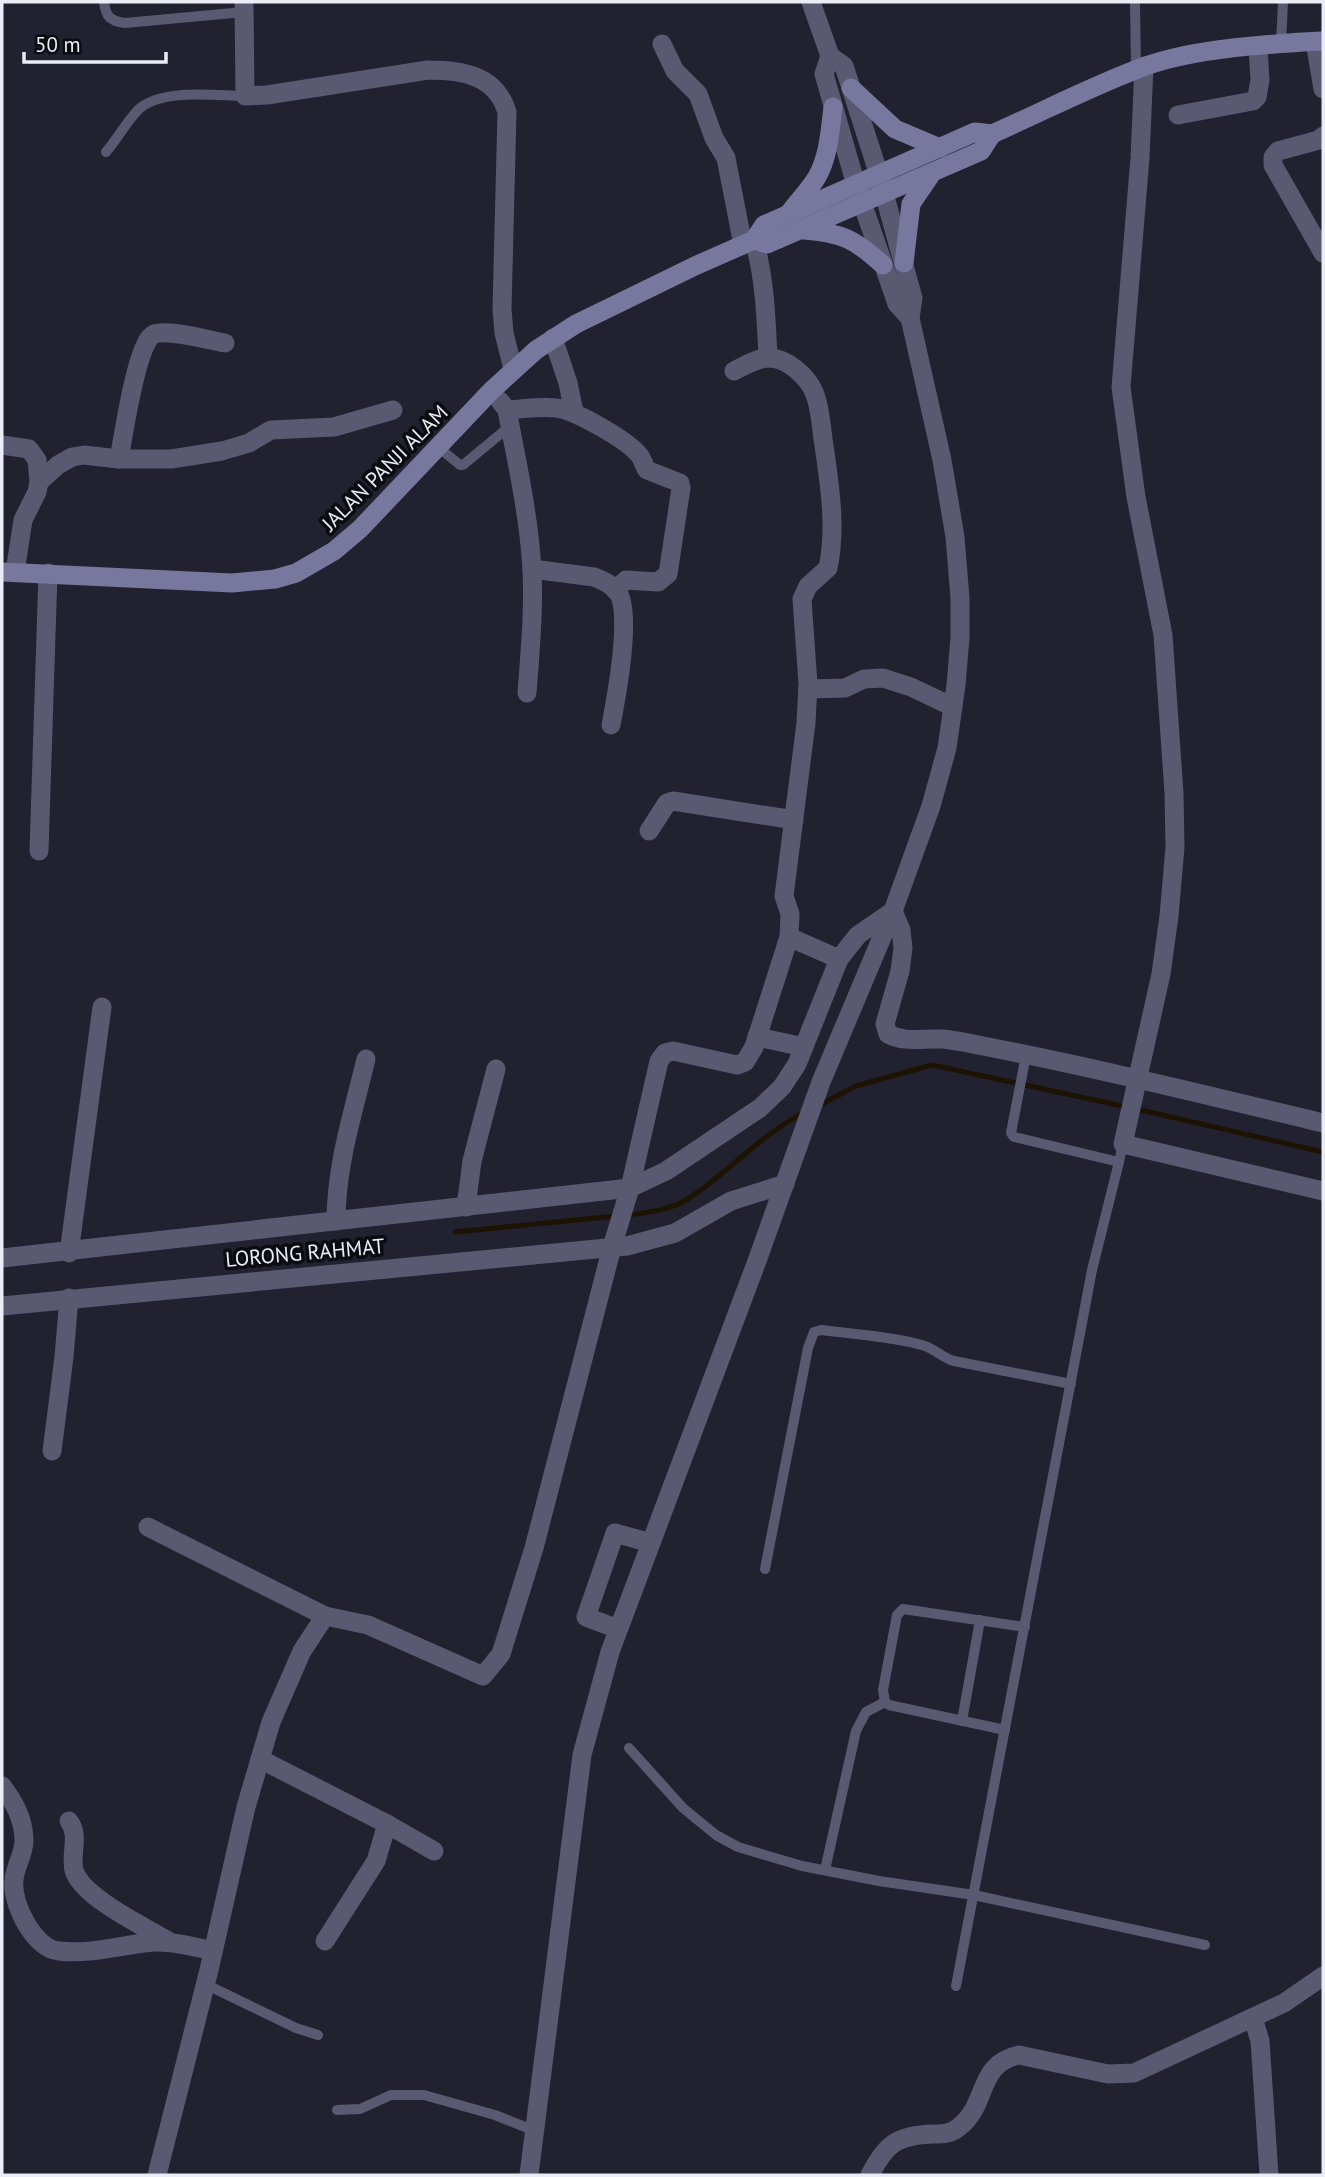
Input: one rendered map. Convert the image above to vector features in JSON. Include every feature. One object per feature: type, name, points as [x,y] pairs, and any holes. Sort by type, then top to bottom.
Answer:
[{"type":"main road","points":[[992,134],[1140,68],[1180,57],[1281,44],[1320,50]]},
{"type":"main road","points":[[851,88],[895,129],[940,148]]},
{"type":"main road","points":[[833,107],[827,149],[821,168],[793,222],[847,237],[864,247],[883,265]]},
{"type":"main road","name":"JALAN PANJI ALAM","points":[[8,572],[232,583],[275,579],[296,573],[334,551],[360,529],[513,369],[553,338],[576,324],[749,242],[764,225],[793,222],[859,194],[879,174],[975,132],[992,134],[981,151],[884,194],[859,194]]},
{"type":"main road","points":[[904,263],[911,204],[932,173]]},
{"type":"street","points":[[529,2175],[582,1755],[603,1675],[821,1082],[893,911],[941,776],[953,706],[960,638],[955,537],[942,460],[911,318],[913,298],[879,174],[844,66],[830,56],[811,2]]},
{"type":"street","points":[[244,7],[245,96],[267,95],[428,70],[452,70],[473,76],[490,85],[503,97],[507,112],[502,309],[504,333],[513,369]]},
{"type":"street","points":[[662,44],[675,71],[698,94],[726,158],[749,242],[761,265],[766,302],[768,358]]},
{"type":"street","points":[[1178,115],[1253,101],[1257,97],[1260,80],[1258,47]]},
{"type":"street","points":[[1320,50],[1323,89]]},
{"type":"street","points":[[830,56],[824,74],[859,194],[897,304],[911,318]]},
{"type":"street","points":[[1140,68],[1140,158],[1121,387],[1136,497],[1163,635],[1175,847],[1161,974],[1121,1153],[1323,1191]]},
{"type":"street","points":[[1323,136],[1319,140],[1278,151],[1273,165],[1323,253]]},
{"type":"street","points":[[120,459],[132,393],[144,344],[150,335],[180,335],[225,343]]},
{"type":"street","points":[[553,338],[568,383],[574,412]]},
{"type":"street","points":[[148,1527],[325,1616],[368,1625],[483,1676],[501,1654],[534,1548],[629,1192],[662,1055],[673,1051],[737,1065],[745,1062],[757,1037],[789,937],[790,914],[784,896],[807,723],[808,688],[802,599],[807,586],[828,568],[831,506],[829,485],[818,405],[814,392],[800,373],[778,359],[768,358],[734,371]]},
{"type":"street","points":[[491,391],[509,418],[532,569],[532,622],[527,693]]},
{"type":"street","points":[[509,418],[555,408],[574,412],[634,450],[640,455],[647,470],[677,480],[681,486],[668,574],[658,582],[626,580],[615,590]]},
{"type":"street","points":[[39,482],[72,457],[84,455],[120,459],[171,459],[222,451],[249,443],[271,430],[334,427],[393,410]]},
{"type":"street","points":[[2,445],[22,446],[34,452],[39,482],[23,520],[8,572]]},
{"type":"street","points":[[532,569],[594,577],[615,590],[621,598],[624,610],[621,659],[611,725]]},
{"type":"street","points":[[39,851],[48,573]]},
{"type":"street","points":[[808,688],[845,688],[864,679],[883,678],[953,706]]},
{"type":"street","points":[[649,831],[667,803],[673,801],[794,820]]},
{"type":"street","points":[[893,911],[901,929],[902,948],[900,971],[885,1024],[888,1034],[906,1040],[939,1039],[964,1042],[1138,1079],[1323,1123]]},
{"type":"street","points":[[2,1258],[69,1253],[274,1227],[629,1192],[666,1171],[760,1108],[791,1075],[839,959],[858,935],[893,911]]},
{"type":"street","points":[[789,937],[839,959]]},
{"type":"street","points":[[69,1253],[102,1007]]},
{"type":"street","points":[[757,1037],[804,1047]]},
{"type":"street","points":[[335,1221],[342,1159],[366,1059]]},
{"type":"street","points":[[466,1207],[472,1161],[496,1069]]},
{"type":"street","name":"LORONG RAHMAT","points":[[2,1306],[614,1244],[637,1244],[675,1233],[731,1201],[785,1184]]},
{"type":"street","points":[[52,1451],[65,1357],[69,1298]]},
{"type":"street","points":[[618,1629],[586,1617],[615,1533],[651,1543]]},
{"type":"street","points":[[157,2175],[260,1759],[289,1678],[302,1651],[325,1616]]},
{"type":"street","points":[[260,1759],[434,1851]]},
{"type":"street","points":[[3,1789],[19,1811],[24,1840],[14,1879],[16,1897],[33,1934],[42,1945],[51,1950],[68,1952],[171,1942],[213,1951]]},
{"type":"street","points":[[69,1821],[75,1836],[74,1869],[79,1881],[112,1908],[171,1942]]},
{"type":"street","points":[[325,1941],[376,1861],[387,1824]]},
{"type":"street","points":[[870,2175],[892,2144],[903,2137],[946,2134],[963,2124],[971,2115],[991,2072],[999,2062],[1007,2058],[1019,2055],[1108,2074],[1140,2071],[1284,2003],[1323,1976]]},
{"type":"street","points":[[1253,2018],[1260,2041],[1269,2175]]},
{"type":"lane","points":[[104,2],[106,14],[113,21],[125,23],[244,7]]},
{"type":"lane","points":[[1135,2],[1140,68]]},
{"type":"lane","points":[[1281,44],[1283,2]]},
{"type":"lane","points":[[106,152],[138,110],[151,100],[166,96],[245,96]]},
{"type":"lane","points":[[438,447],[463,465],[509,418]]},
{"type":"lane","points":[[956,1986],[1092,1270],[1121,1153],[1014,1137],[1011,1133],[1014,1108],[1026,1055]]},
{"type":"lane","points":[[765,1569],[808,1348],[814,1332],[821,1330],[926,1346],[946,1359],[1072,1384]]},
{"type":"lane","points":[[1005,1731],[889,1705],[885,1702],[883,1690],[899,1612],[906,1609],[1025,1627]]},
{"type":"lane","points":[[962,1721],[979,1620]]},
{"type":"lane","points":[[825,1870],[856,1731],[866,1712],[885,1702]]},
{"type":"lane","points":[[629,1748],[683,1808],[716,1835],[738,1847],[825,1870],[974,1895],[1205,1945]]},
{"type":"lane","points":[[205,1984],[296,2028],[318,2035]]},
{"type":"lane","points":[[337,2110],[360,2109],[391,2095],[424,2095],[495,2115],[536,2131]]},
{"type":"waterway","points":[[820,1105],[856,1086],[932,1065],[1127,1107]]},
{"type":"waterway","points":[[1136,1109],[1323,1152]]},
{"type":"waterway","points":[[626,1215],[666,1208],[688,1199],[773,1132],[805,1112]]},
{"type":"waterway","points":[[455,1232],[616,1216]]}]
